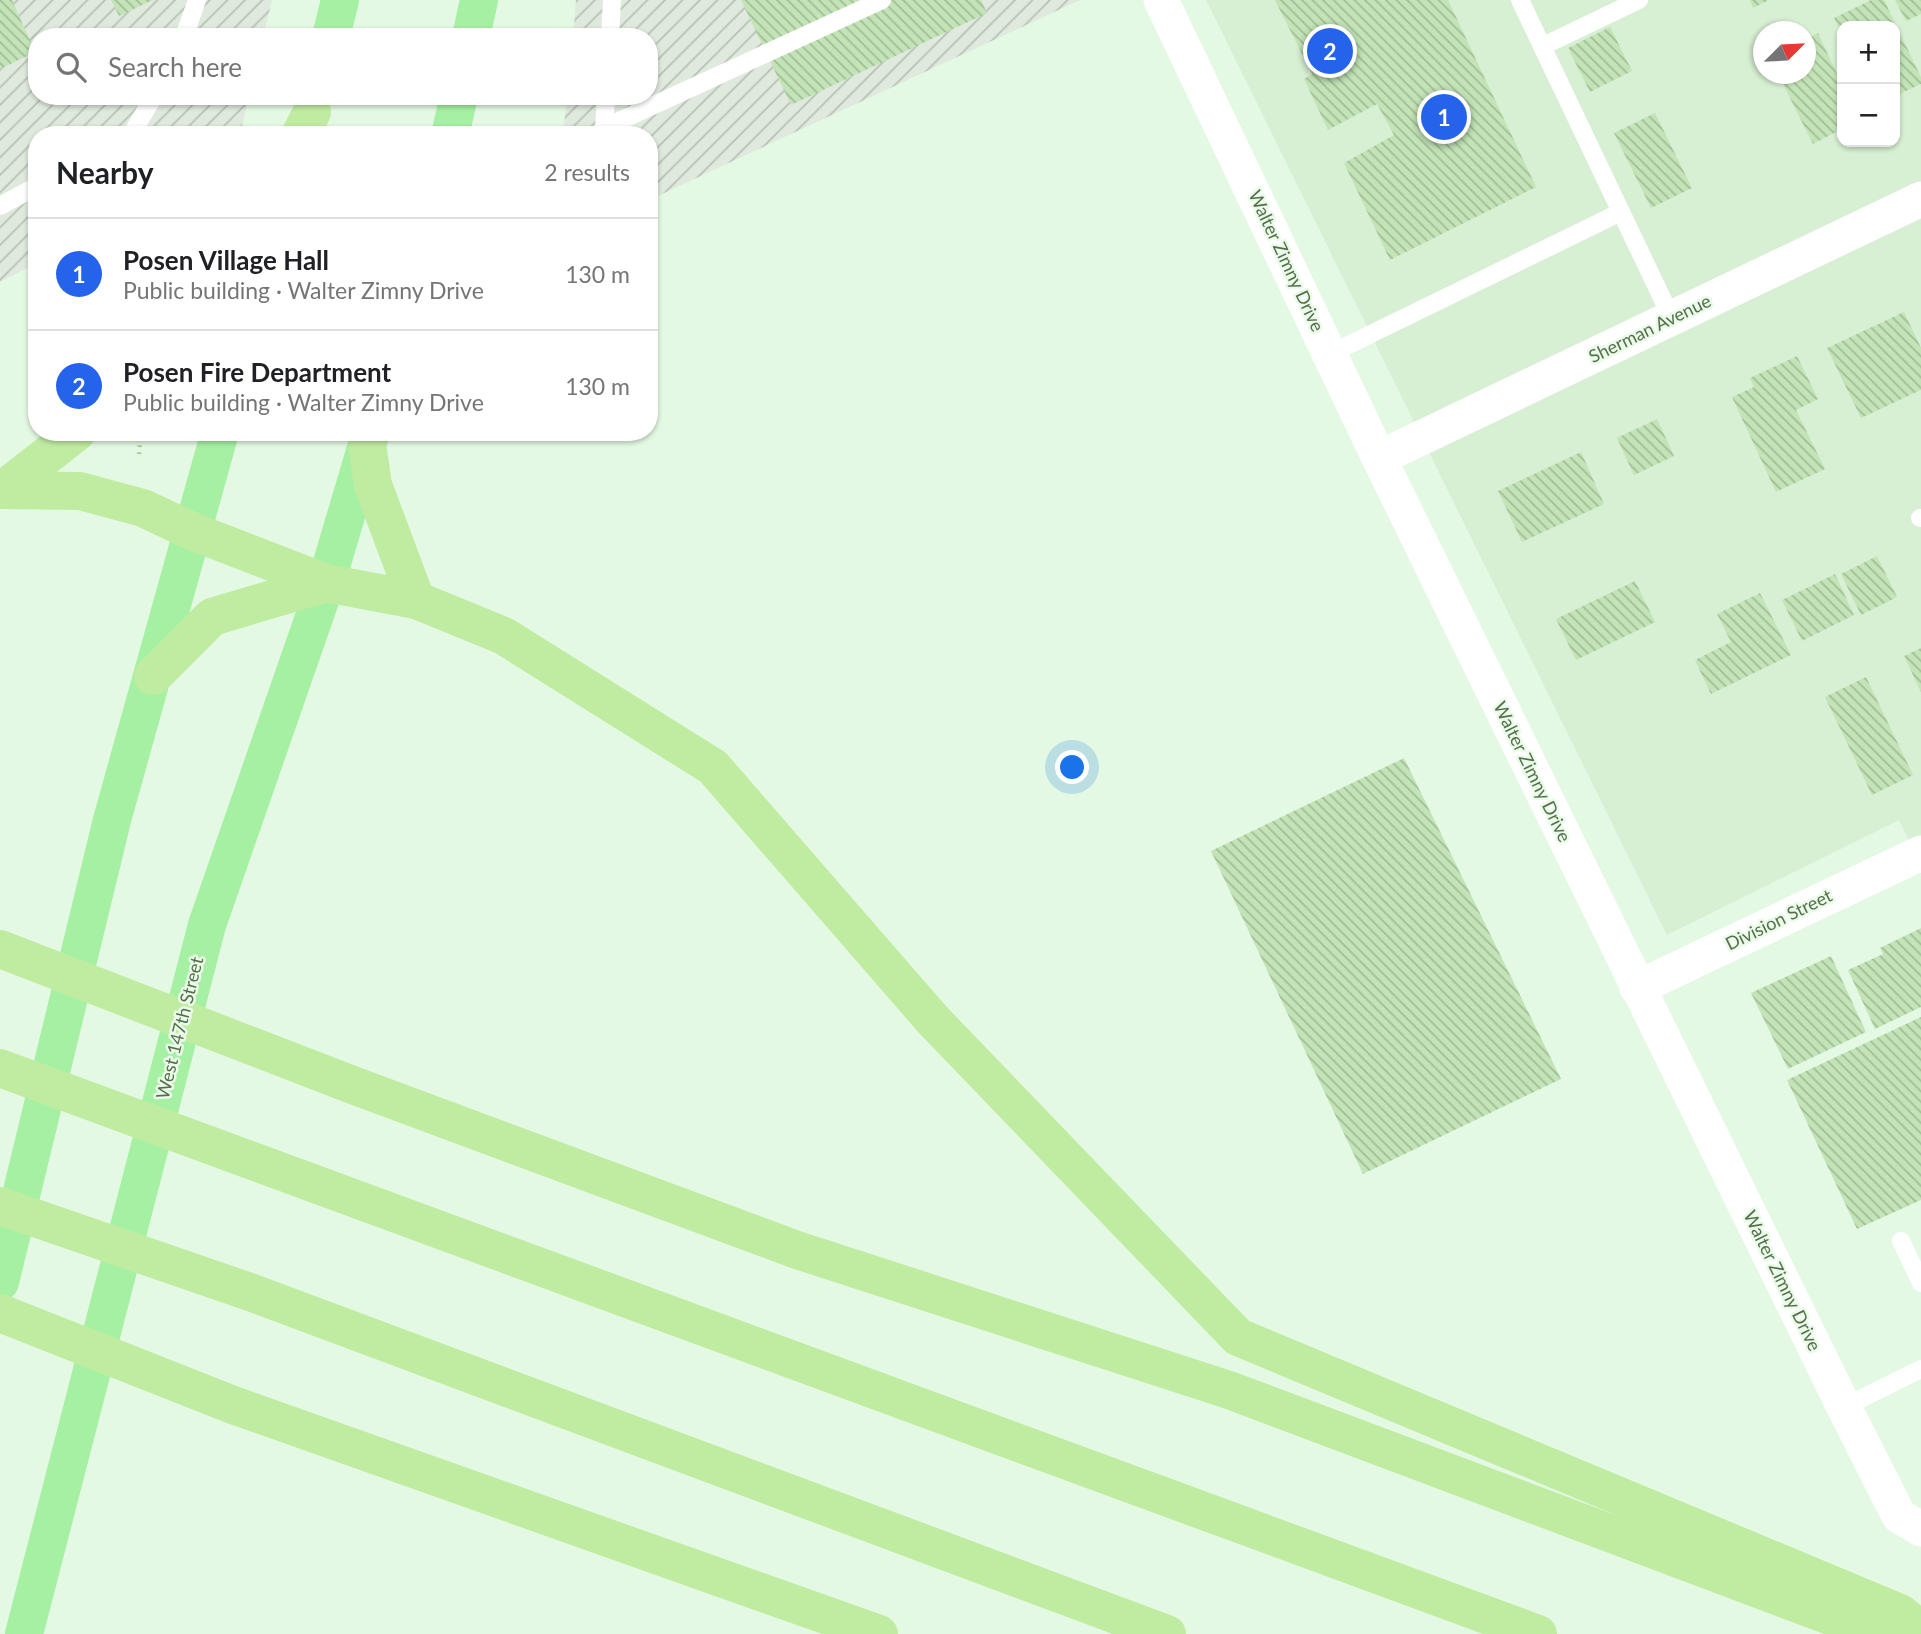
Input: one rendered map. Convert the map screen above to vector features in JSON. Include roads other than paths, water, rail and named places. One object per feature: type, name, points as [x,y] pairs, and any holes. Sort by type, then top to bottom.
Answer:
[{"type":"highway","points":[[2,490],[65,441]]},
{"type":"highway","points":[[369,441],[373,485],[416,600]]},
{"type":"highway","points":[[2,490],[80,492],[143,508],[194,532],[326,583],[416,600],[505,636],[713,767],[932,1019],[1238,1337],[1900,1613],[1921,1630]]},
{"type":"highway","points":[[153,676],[212,617],[326,583]]},
{"type":"highway","points":[[0,949],[350,1084],[797,1250],[1229,1390],[1878,1634]]},
{"type":"highway","points":[[0,1068],[1538,1634]]},
{"type":"highway","points":[[0,1206],[250,1292],[1167,1634]]},
{"type":"highway","points":[[0,1313],[233,1405],[879,1634]]},
{"type":"main road","points":[[333,28],[340,0]]},
{"type":"main road","points":[[473,28],[479,0]]},
{"type":"main road","points":[[452,126],[456,105]]},
{"type":"main road","points":[[0,1282],[112,820],[218,441]]},
{"type":"main road","name":"West 147th Street","points":[[24,1634],[207,925],[326,583],[368,441]]},
{"type":"street","name":"Walter Zimny Drive","points":[[1161,0],[1379,458],[1844,1407],[1914,1517]]},
{"type":"street","name":"Sherman Avenue","points":[[1379,458],[1921,199]]},
{"type":"street","name":"Division Street","points":[[1637,988],[1921,853]]},
{"type":"lane","points":[[187,28],[197,0]]},
{"type":"lane","points":[[610,28],[612,0]]},
{"type":"lane","points":[[658,103],[882,0]]},
{"type":"lane","points":[[1520,0],[1672,319]]},
{"type":"lane","points":[[1542,46],[1639,0]]},
{"type":"lane","points":[[136,126],[149,105]]},
{"type":"lane","points":[[604,126],[605,105]]},
{"type":"lane","points":[[608,126],[654,105]]},
{"type":"lane","points":[[0,206],[28,192]]},
{"type":"lane","points":[[1330,354],[1621,212]]},
{"type":"lane","points":[[1901,1241],[1921,1283]]},
{"type":"lane","points":[[1844,1407],[1921,1369]]},
{"type":"place","name":"Posen Fire Department","points":[[1330,51]]},
{"type":"place","name":"Posen Village Hall","points":[[1444,117]]}]
